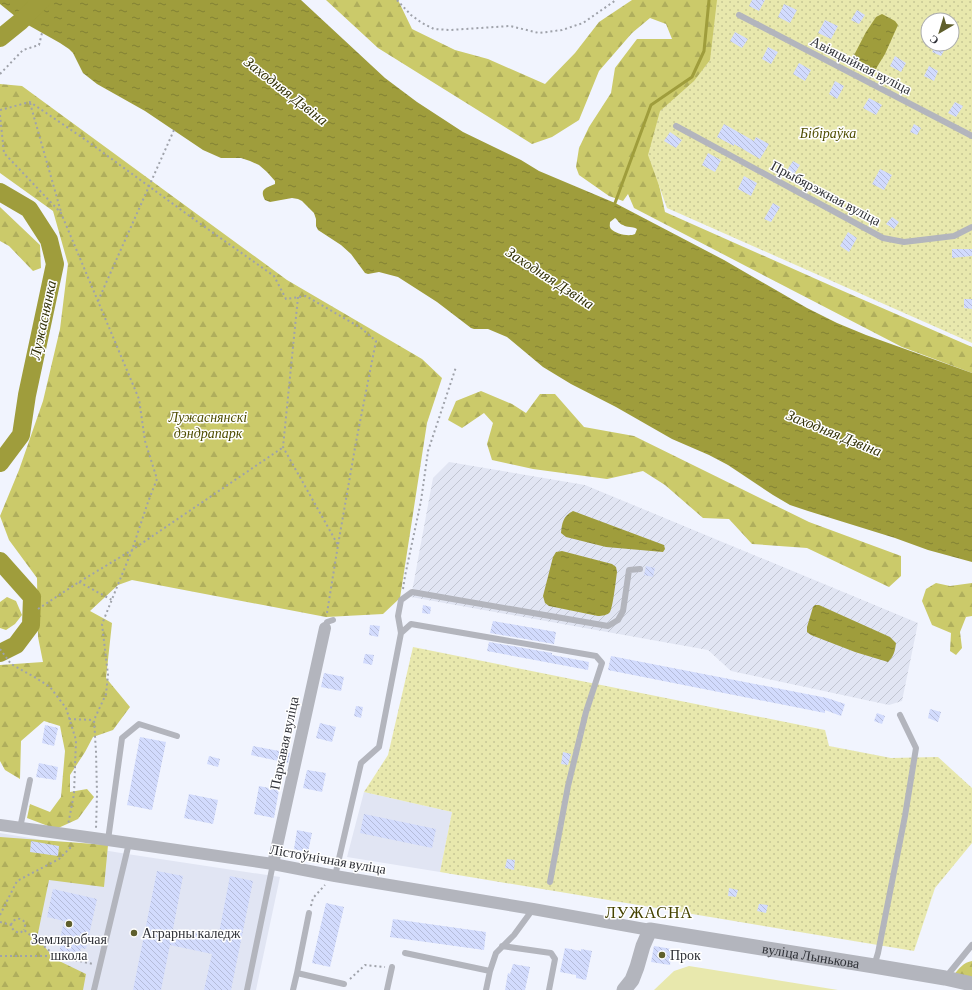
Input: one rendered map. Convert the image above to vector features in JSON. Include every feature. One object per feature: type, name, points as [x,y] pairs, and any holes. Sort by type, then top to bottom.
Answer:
[{"type":"street","name":"Паркавая вуліца","points":[[273,864],[329,624]]},
{"type":"street","name":"Лістоўнічная вуліца","points":[[0,825],[273,864],[650,930]]},
{"type":"street","name":"вуліца Лынькова","points":[[650,930],[874,966],[972,984]]},
{"type":"street","points":[[624,990],[632,980],[650,930]]},
{"type":"lane","name":"Авіяцыйная вуліца","points":[[740,15],[972,136]]},
{"type":"lane","name":"Прыбярэжная вуліца","points":[[676,126],[883,238],[904,242],[926,240],[954,236],[972,227]]},
{"type":"lane","points":[[335,876],[361,763],[379,747],[401,633],[398,616],[402,600],[412,592],[608,626],[618,620],[622,611],[629,570],[640,569]]},
{"type":"lane","points":[[401,633],[411,624],[596,656],[602,663],[586,712],[568,786],[550,882]]},
{"type":"lane","points":[[874,966],[878,953],[902,831],[916,748],[900,715]]},
{"type":"lane","points":[[108,840],[122,738],[139,724],[176,736]]},
{"type":"lane","points":[[20,828],[30,780]]},
{"type":"lane","points":[[94,990],[130,843]]},
{"type":"lane","points":[[247,990],[273,864]]},
{"type":"lane","points":[[486,990],[496,953],[514,934],[533,909]]},
{"type":"lane","points":[[293,990],[309,913]]},
{"type":"lane","points":[[502,946],[551,953],[555,959],[549,990]]},
{"type":"lane","points":[[945,978],[972,946]]},
{"type":"lane","points":[[405,953],[490,971]]},
{"type":"lane","points":[[387,990],[392,967]]},
{"type":"lane","points":[[297,973],[344,984]]},
{"type":"path","points":[[397,0],[416,19],[434,29],[450,30],[510,26],[539,33],[562,30],[583,23],[616,0]]},
{"type":"path","points":[[0,74],[23,50],[39,45],[42,33]]},
{"type":"path","points":[[0,110],[30,102],[83,138],[274,276],[286,299],[306,296],[361,328],[376,341],[338,545],[329,624]]},
{"type":"path","points":[[30,102],[61,213],[139,399],[145,441],[157,479],[132,550],[102,624],[108,676],[106,694],[94,720],[98,794],[95,838]]},
{"type":"path","points":[[0,115],[4,153],[61,213]]},
{"type":"path","points":[[98,301],[174,130]]},
{"type":"path","points":[[298,297],[282,448],[338,545]]},
{"type":"path","points":[[402,600],[405,576],[421,501],[428,451],[456,367]]},
{"type":"path","points":[[38,609],[132,550],[282,448]]},
{"type":"path","points":[[79,582],[112,600]]},
{"type":"path","points":[[0,649],[11,664],[50,687],[66,708],[76,740],[74,794],[67,834]]},
{"type":"path","points":[[69,719],[94,720]]},
{"type":"path","points":[[0,915],[17,881],[59,859],[82,836]]},
{"type":"path","points":[[309,913],[313,898],[335,876]]},
{"type":"path","points":[[11,925],[12,922],[18,918],[25,924],[24,930]]},
{"type":"path","points":[[0,922],[11,925],[16,932],[20,933],[24,930]]},
{"type":"path","points":[[24,930],[56,956]]},
{"type":"path","points":[[0,956],[56,956],[100,966]]},
{"type":"path","points":[[344,984],[365,965],[392,967]]},
{"type":"shaded area","points":[[449,462],[585,485],[918,623],[902,701],[889,705],[731,671],[708,650],[411,597],[433,478]]},
{"type":"shaded area","points":[[364,792],[452,812],[440,872],[347,857]]},
{"type":"shaded area","name":"Аграрны каледж","points":[[0,833],[280,877],[256,990],[0,990]]},
{"type":"green space","points":[[326,0],[398,0],[412,29],[455,50],[488,59],[545,84],[575,53],[599,22],[632,0],[720,0],[710,68],[652,153],[665,212],[972,347],[972,373],[902,347],[634,208],[628,194],[623,201],[609,196],[579,175],[576,167],[579,148],[589,127],[611,93],[615,68],[637,39],[672,39],[666,24],[650,18],[632,33],[599,71],[579,120],[552,137],[532,144],[378,48]]},
{"type":"green space","name":"Бібіраўка","points":[[717,0],[972,0],[972,343],[667,208],[648,155],[660,111],[694,81],[710,60]]},
{"type":"green space","name":"Лужаснянскі дэндрапарк","points":[[0,84],[22,86],[287,280],[422,359],[442,378],[427,423],[400,598],[383,614],[326,617],[132,580],[118,585],[90,611],[112,623],[106,678],[130,707],[113,730],[93,737],[70,775],[70,792],[87,789],[94,797],[78,819],[56,829],[27,818],[30,804],[50,812],[61,797],[65,751],[60,726],[44,721],[21,741],[20,779],[5,770],[0,761],[0,665],[43,662],[38,637],[37,578],[9,540],[0,516],[19,470],[43,401],[60,329],[68,264],[53,211],[0,173]]},
{"type":"green space","points":[[0,207],[40,245],[41,268],[33,271],[9,246],[0,241]]},
{"type":"green space","points":[[481,391],[512,404],[526,413],[540,394],[555,394],[584,427],[634,436],[809,522],[901,556],[901,576],[889,587],[807,548],[752,544],[729,519],[703,518],[665,485],[643,471],[607,479],[533,469],[492,460],[487,444],[493,423],[484,413],[462,428],[448,420],[456,401]]},
{"type":"green space","points":[[936,583],[950,586],[972,583],[972,616],[966,617],[960,632],[962,648],[956,655],[950,651],[951,633],[932,625],[922,601],[926,589]]},
{"type":"green space","points":[[7,597],[16,601],[22,615],[15,624],[6,630],[0,628],[0,602]]},
{"type":"green space","points":[[413,647],[825,730],[829,746],[891,758],[938,757],[972,788],[972,843],[935,888],[914,951],[440,872],[452,812],[364,792],[388,755]]},
{"type":"green space","points":[[0,837],[108,845],[104,887],[49,880],[37,938],[55,959],[86,974],[83,990],[0,990]]},
{"type":"green space","points":[[972,961],[972,978],[954,975],[964,964]]},
{"type":"green space","points":[[689,966],[838,990],[654,990],[674,971]]},
{"type":"water","name":"Заходняя Дзвіна","points":[[0,0],[301,0],[385,78],[417,102],[463,132],[521,160],[539,171],[615,203],[724,260],[807,308],[837,323],[972,373],[972,562],[928,550],[790,505],[728,465],[672,439],[616,407],[571,384],[543,367],[507,337],[488,329],[471,328],[437,302],[398,277],[379,272],[368,274],[365,273],[351,254],[341,245],[318,230],[314,213],[302,201],[292,198],[270,202],[265,200],[263,196],[264,189],[275,184],[275,181],[259,165],[241,158],[221,158],[203,150],[145,111],[97,84],[83,73],[73,53],[69,49],[21,21],[0,4]],"holes":[[[615,218],[620,223],[637,229],[635,234],[623,234],[611,229],[610,222]]]},
{"type":"water","points":[[882,14],[895,21],[898,25],[875,72],[870,75],[853,67],[851,61],[866,32],[876,17]]},
{"type":"water","points":[[573,511],[664,545],[665,549],[663,552],[606,547],[566,537],[561,533],[563,523],[567,515]]},
{"type":"water","points":[[562,551],[612,564],[616,567],[617,572],[614,593],[609,613],[598,616],[549,606],[545,603],[543,596],[553,557],[556,552]]},
{"type":"water","points":[[815,605],[819,605],[890,637],[896,643],[892,658],[888,662],[855,652],[811,635],[807,632],[807,627]]},
{"type":"building","points":[[752,0],[765,0],[759,11],[749,6]]},
{"type":"building","points":[[784,4],[797,10],[790,23],[778,17]]},
{"type":"building","points":[[857,10],[865,15],[859,24],[851,20]]},
{"type":"building","points":[[825,20],[838,26],[831,39],[818,33]]},
{"type":"building","points":[[735,32],[748,39],[742,48],[730,41]]},
{"type":"building","points":[[768,47],[778,52],[771,64],[762,59]]},
{"type":"building","points":[[932,52],[943,52],[941,56]]},
{"type":"building","points":[[895,56],[906,63],[901,72],[890,66]]},
{"type":"building","points":[[799,63],[811,70],[805,81],[793,74]]},
{"type":"building","points":[[929,66],[938,71],[934,81],[924,76]]},
{"type":"building","points":[[835,81],[844,86],[837,99],[829,94]]},
{"type":"building","points":[[869,98],[882,105],[876,115],[863,108]]},
{"type":"building","points":[[955,102],[963,106],[956,117],[948,113]]},
{"type":"building","points":[[724,124],[754,141],[756,137],[769,144],[760,159],[734,144],[734,146],[717,137]]},
{"type":"building","points":[[914,124],[921,128],[917,135],[910,132]]},
{"type":"building","points":[[670,132],[682,140],[676,148],[664,141]]},
{"type":"building","points":[[708,153],[721,160],[715,172],[702,165]]},
{"type":"building","points":[[793,161],[800,165],[793,176],[786,172]]},
{"type":"building","points":[[880,169],[892,175],[884,190],[872,184]]},
{"type":"building","points":[[744,176],[757,183],[751,196],[738,189]]},
{"type":"building","points":[[773,203],[780,207],[771,222],[764,219]]},
{"type":"building","points":[[892,217],[899,222],[894,229],[886,224]]},
{"type":"building","points":[[848,232],[857,238],[849,252],[840,246]]},
{"type":"building","points":[[952,249],[972,249],[972,256],[952,258]]},
{"type":"building","points":[[964,299],[972,299],[972,309],[964,308]]},
{"type":"building","points":[[646,566],[655,568],[653,577],[644,575]]},
{"type":"building","points":[[423,605],[431,607],[430,614],[422,613]]},
{"type":"building","points":[[493,621],[556,632],[554,644],[490,633]]},
{"type":"building","points":[[370,625],[380,626],[378,637],[369,635]]},
{"type":"building","points":[[489,642],[552,653],[552,655],[589,662],[588,670],[487,651]]},
{"type":"building","points":[[365,654],[374,655],[372,665],[363,663]]},
{"type":"building","points":[[611,656],[827,698],[845,704],[841,716],[825,710],[825,713],[608,670]]},
{"type":"building","points":[[324,673],[344,677],[341,691],[321,687]]},
{"type":"building","points":[[356,706],[363,707],[361,718],[354,716]]},
{"type":"building","points":[[930,709],[941,712],[938,722],[928,718]]},
{"type":"building","points":[[877,713],[885,716],[882,724],[874,721]]},
{"type":"building","points":[[320,723],[336,727],[332,742],[316,738]]},
{"type":"building","points":[[45,725],[58,728],[54,746],[42,743]]},
{"type":"building","points":[[140,737],[166,742],[152,810],[127,805]]},
{"type":"building","points":[[253,746],[290,753],[288,763],[251,755]]},
{"type":"building","points":[[563,752],[571,754],[568,765],[561,764]]},
{"type":"building","points":[[209,756],[220,759],[218,767],[207,764]]},
{"type":"building","points":[[39,763],[58,767],[56,780],[36,777]]},
{"type":"building","points":[[307,770],[326,773],[322,792],[303,788]]},
{"type":"building","points":[[259,786],[279,790],[274,818],[254,814]]},
{"type":"building","points":[[189,794],[218,800],[213,824],[184,818]]},
{"type":"building","points":[[364,814],[436,829],[432,848],[360,833]]},
{"type":"building","points":[[297,830],[312,833],[308,852],[294,849]]},
{"type":"building","points":[[31,841],[59,846],[58,856],[30,852]]},
{"type":"building","points":[[507,859],[515,860],[514,870],[505,868]]},
{"type":"building","points":[[157,871],[183,876],[173,929],[218,938],[230,876],[253,881],[231,990],[204,990],[212,954],[170,945],[161,990],[133,990]]},
{"type":"building","points":[[729,888],[738,890],[736,897],[728,896]]},
{"type":"building","points":[[53,889],[97,899],[86,949],[81,948],[79,958],[59,954],[61,944],[59,943],[64,921],[47,917]]},
{"type":"building","points":[[326,903],[344,907],[330,967],[312,963]]},
{"type":"building","points":[[759,904],[768,905],[766,913],[757,911]]},
{"type":"building","points":[[393,919],[486,932],[484,950],[390,937]]},
{"type":"building","name":"Прок","points":[[654,946],[672,949],[670,965],[651,962]]},
{"type":"building","points":[[565,948],[581,951],[581,949],[592,951],[586,980],[576,978],[576,975],[560,972]]},
{"type":"building","points":[[513,964],[530,967],[525,990],[505,990],[508,973],[510,974]]},
{"type":"waterway","name":"Лужаснянка","points":[[0,38],[21,21],[42,0]]},
{"type":"waterway","points":[[613,206],[651,105],[692,77],[704,51],[709,0]]},
{"type":"waterway","name":"Лужаснянка","points":[[0,192],[29,209],[49,240],[55,264],[27,395],[21,435],[0,463]]},
{"type":"waterway","name":"Лужаснянка","points":[[0,561],[32,597],[31,625],[16,645],[0,653]]},
{"type":"place","name":"Земляробчая школа","points":[[69,924]]},
{"type":"place","name":"Аграрны каледж","points":[[134,933]]},
{"type":"place","name":"Прок","points":[[662,955]]},
{"type":"district","name":"ЛУЖАСНА","points":[[649,912]]}]
